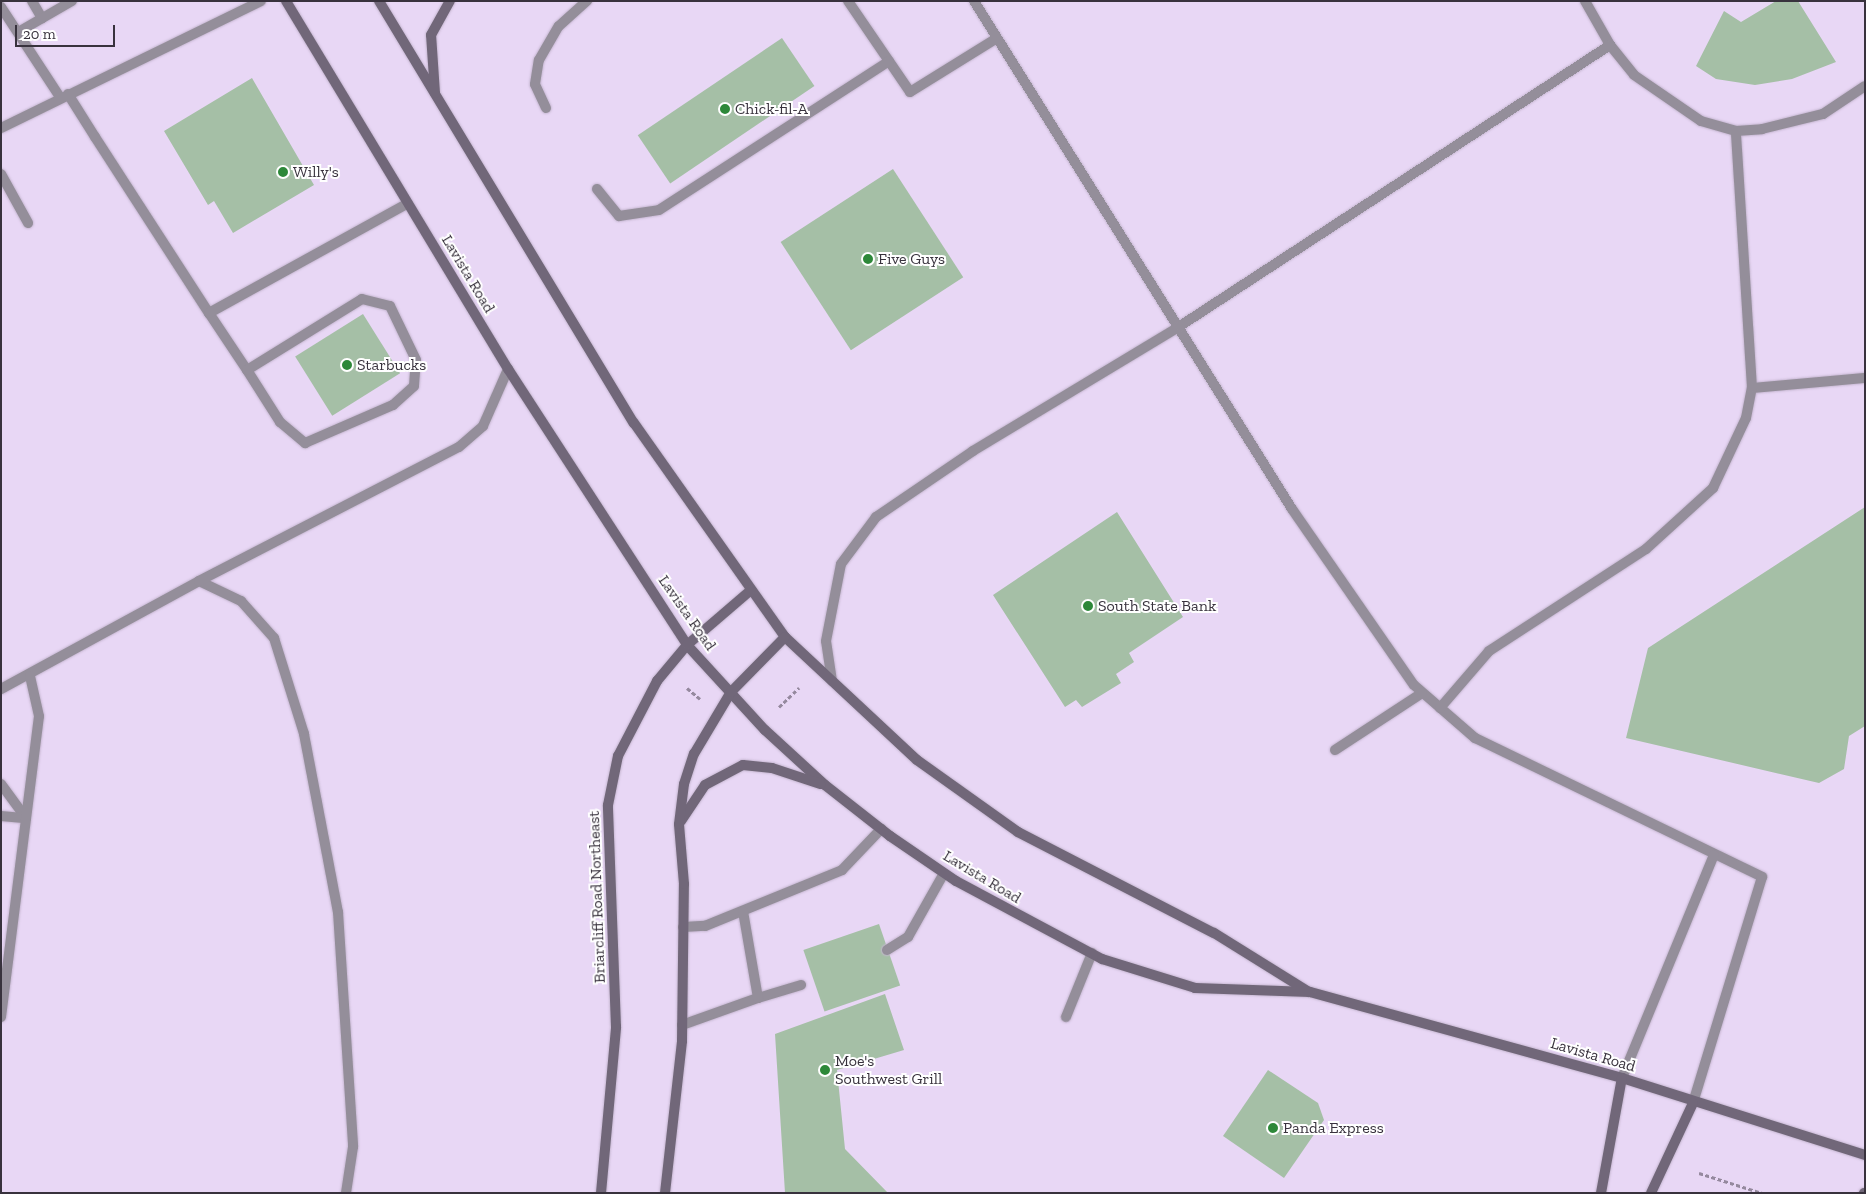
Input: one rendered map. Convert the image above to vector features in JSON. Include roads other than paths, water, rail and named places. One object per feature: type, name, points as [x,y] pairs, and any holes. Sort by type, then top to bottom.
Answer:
[{"type":"main road","name":"Lavista Road","points":[[286,1],[508,369],[687,645],[825,786],[881,829],[944,873],[1092,953],[1195,988],[1310,992],[1622,1078],[1693,1103],[1865,1155]]},
{"type":"main road","name":"Lavista Road","points":[[380,1],[634,424],[785,637],[917,760],[1018,832],[1214,933],[1310,992]]},
{"type":"main road","points":[[436,96],[431,35],[450,1]]},
{"type":"main road","name":"Briarcliff Road Northeast","points":[[601,1193],[616,1027],[608,805],[618,756],[657,681],[687,645],[752,590]]},
{"type":"main road","points":[[665,1193],[682,1025],[683,927],[679,824],[694,754],[731,692],[785,637]]},
{"type":"main road","points":[[679,824],[705,785],[743,765],[772,768],[825,786]]},
{"type":"main road","points":[[1601,1193],[1622,1078]]},
{"type":"main road","points":[[1651,1193],[1693,1103]]},
{"type":"street","points":[[32,1],[42,18]]},
{"type":"street","points":[[20,31],[72,1]]},
{"type":"street","points":[[1,128],[261,1]]},
{"type":"street","points":[[546,108],[535,84],[538,60],[559,26],[587,1]]},
{"type":"street","points":[[848,1],[910,92],[997,38]]},
{"type":"street","points":[[974,1],[1180,326],[1292,509],[1422,693],[1475,738],[1762,877],[1693,1103]]},
{"type":"street","points":[[1585,1],[1610,45],[1634,74],[1665,98],[1701,121],[1736,131],[1762,129],[1823,114],[1865,86]]},
{"type":"street","points":[[1,7],[20,31],[210,313],[280,422],[305,444],[393,404],[414,386],[416,360],[390,306],[362,299],[247,370]]},
{"type":"street","points":[[832,681],[826,641],[841,564],[876,517],[974,451],[1180,326],[1610,45]]},
{"type":"street","points":[[597,189],[619,216],[658,210],[889,60]]},
{"type":"street","points":[[1440,708],[1489,651],[1646,549],[1713,488],[1746,418],[1752,388],[1736,131]]},
{"type":"street","points":[[1,174],[28,223]]},
{"type":"street","points":[[210,313],[408,203]]},
{"type":"street","points":[[1,690],[30,676],[199,581],[460,447],[483,426],[508,369]]},
{"type":"street","points":[[1752,388],[1865,378]]},
{"type":"street","points":[[199,581],[241,600],[274,638],[304,734],[338,912],[353,1147],[346,1193]]},
{"type":"street","points":[[1,1017],[39,716],[30,676]]},
{"type":"street","points":[[1335,750],[1422,693]]},
{"type":"street","points":[[1,784],[26,818]]},
{"type":"street","points":[[1,816],[26,818]]},
{"type":"street","points":[[683,927],[705,926],[842,870],[881,829]]},
{"type":"street","points":[[1622,1078],[1714,855]]},
{"type":"street","points":[[887,950],[908,937],[944,873]]},
{"type":"street","points":[[742,911],[758,998]]},
{"type":"street","points":[[1066,1017],[1092,953]]},
{"type":"street","points":[[682,1025],[801,985]]},
{"type":"place","name":"Chick-fil-A","points":[[725,109]]},
{"type":"place","name":"Willy's","points":[[283,172]]},
{"type":"place","name":"Five Guys","points":[[868,259]]},
{"type":"place","name":"Starbucks","points":[[347,365]]},
{"type":"place","name":"South State Bank","points":[[1088,606]]},
{"type":"place","name":"Moe's Southwest Grill","points":[[825,1070]]},
{"type":"place","name":"Panda Express","points":[[1273,1128]]}]
